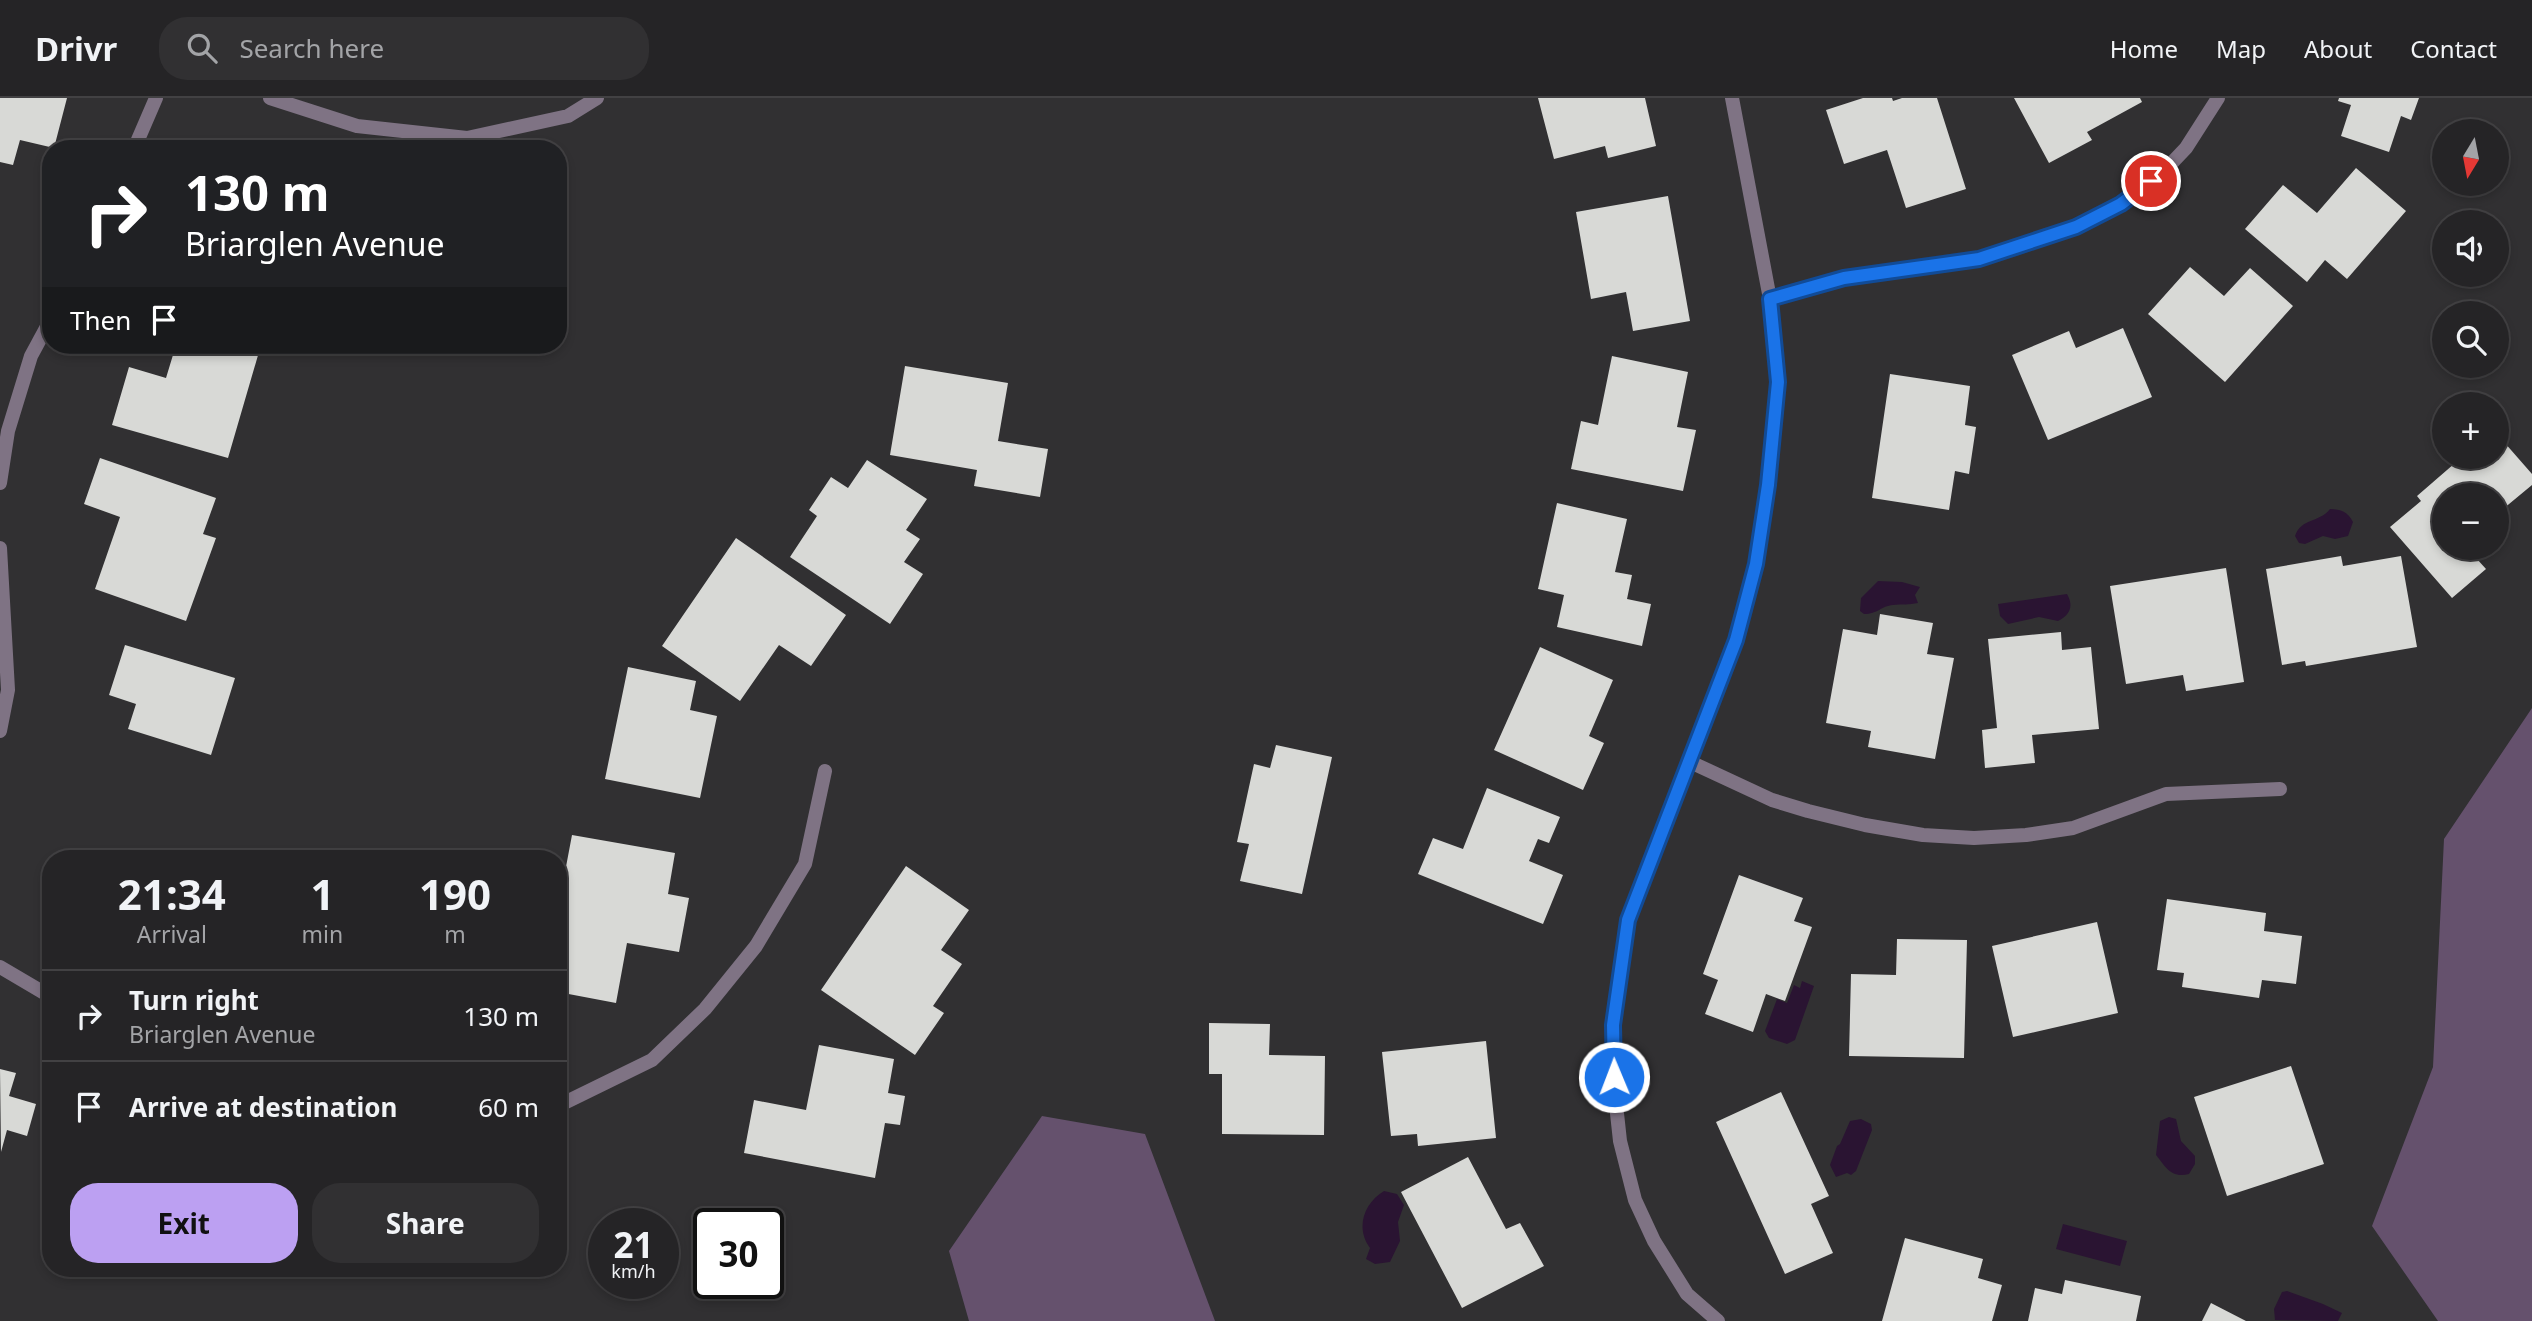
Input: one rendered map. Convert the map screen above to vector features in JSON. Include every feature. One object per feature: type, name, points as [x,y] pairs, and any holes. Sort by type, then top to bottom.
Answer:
[{"type":"street","points":[[138,140],[156,98]]},
{"type":"street","points":[[270,98],[357,126],[467,138],[568,116],[597,98]]},
{"type":"street","points":[[1718,1321],[1687,1294],[1654,1241],[1635,1200],[1620,1141],[1615,1095],[1613,1025],[1628,920],[1736,640],[1756,564],[1768,485],[1778,382],[1770,299],[1732,98]]},
{"type":"street","points":[[1770,299],[1844,278],[1979,259],[2076,227],[2121,204],[2166,169],[2186,148],[2218,98]]},
{"type":"street","points":[[0,483],[8,431],[31,356],[42,336]]},
{"type":"street","points":[[0,548],[8,690],[0,732]]},
{"type":"street","points":[[1688,761],[1772,800],[1808,811],[1923,835],[1973,838],[2025,835],[2073,828],[2166,794],[2280,789]]},
{"type":"street","points":[[567,1102],[652,1059],[705,1009],[756,946],[805,864],[825,771]]},
{"type":"street","points":[[0,967],[42,992]]},
{"type":"shaded area","points":[[2330,509],[2344,512],[2353,522],[2348,536],[2335,539],[2323,536],[2305,544],[2299,543],[2295,536],[2301,526],[2321,517]]},
{"type":"shaded area","points":[[1878,581],[1902,582],[1920,587],[1915,595],[1918,603],[1889,606],[1864,614],[1860,611],[1861,598]]},
{"type":"shaded area","points":[[2067,594],[2070,610],[2058,621],[2039,617],[2008,624],[2000,616],[1998,604]]},
{"type":"shaded area","points":[[2532,708],[2532,1321],[2438,1321],[2372,1226],[2433,1067],[2444,839]]},
{"type":"shaded area","points":[[1802,981],[1814,986],[1795,1040],[1787,1044],[1769,1038],[1765,1031],[1777,999],[1787,1003],[1794,985],[1800,988]]},
{"type":"shaded area","points":[[1042,1116],[1145,1134],[1215,1321],[969,1321],[949,1251]]},
{"type":"shaded area","points":[[2169,1117],[2176,1119],[2181,1141],[2195,1156],[2195,1164],[2189,1174],[2173,1173],[2156,1155],[2160,1121]]},
{"type":"shaded area","points":[[1861,1119],[1871,1124],[1872,1130],[1856,1171],[1851,1175],[1847,1173],[1836,1177],[1830,1165],[1837,1146],[1850,1121]]},
{"type":"shaded area","points":[[1384,1191],[1397,1194],[1404,1205],[1398,1222],[1400,1241],[1390,1262],[1375,1264],[1366,1259],[1370,1248],[1365,1240],[1363,1224],[1371,1202]]},
{"type":"shaded area","points":[[2063,1224],[2127,1241],[2120,1266],[2056,1249]]},
{"type":"shaded area","points":[[2287,1291],[2342,1313],[2338,1321],[2275,1320],[2274,1309],[2282,1292]]},
{"type":"building","points":[[0,98],[67,98],[56,140],[42,140],[42,145],[20,140],[13,165],[0,162]]},
{"type":"building","points":[[1538,98],[1645,98],[1656,146],[1608,158],[1605,146],[1554,159]]},
{"type":"building","points":[[1863,98],[1892,98],[1893,101],[1902,98],[1937,98],[1966,189],[1906,208],[1887,150],[1844,164],[1826,110]]},
{"type":"building","points":[[2014,98],[2140,98],[2142,102],[2087,132],[2092,140],[2049,163]]},
{"type":"building","points":[[2339,98],[2419,98],[2411,120],[2401,116],[2389,152],[2341,136],[2351,105],[2338,101]]},
{"type":"building","points":[[2356,168],[2406,211],[2347,279],[2325,260],[2307,282],[2245,229],[2283,185],[2317,213]]},
{"type":"building","points":[[1668,196],[1690,321],[1633,331],[1626,292],[1591,299],[1576,212]]},
{"type":"building","points":[[2190,267],[2224,296],[2250,268],[2293,306],[2225,382],[2148,314]]},
{"type":"building","points":[[2123,328],[2152,397],[2048,440],[2012,355],[2069,331],[2076,348]]},
{"type":"building","points":[[173,354],[258,354],[228,458],[112,425],[129,367],[166,378]]},
{"type":"building","points":[[1612,356],[1688,372],[1677,427],[1696,430],[1683,491],[1571,469],[1581,421],[1598,425]]},
{"type":"building","points":[[905,366],[1008,383],[998,441],[1048,449],[1040,497],[974,486],[977,470],[890,455]]},
{"type":"building","points":[[1890,374],[1970,386],[1965,425],[1976,427],[1969,474],[1955,471],[1949,510],[1872,498]]},
{"type":"building","points":[[2509,448],[2532,474],[2532,485],[2509,504],[2509,483],[2432,483],[2448,469],[2509,469]]},
{"type":"building","points":[[100,458],[216,498],[203,534],[216,538],[186,621],[95,589],[120,517],[84,504]]},
{"type":"building","points":[[867,460],[927,499],[906,530],[920,539],[904,562],[923,574],[890,624],[790,557],[817,516],[809,510],[831,477],[848,488]]},
{"type":"building","points":[[2432,483],[2432,560],[2478,560],[2486,569],[2452,598],[2390,527],[2421,501],[2417,496]]},
{"type":"building","points":[[1557,503],[1627,519],[1615,572],[1632,575],[1627,599],[1651,604],[1642,646],[1557,627],[1564,595],[1538,589]]},
{"type":"building","points":[[736,538],[846,615],[811,666],[779,645],[740,701],[662,646]]},
{"type":"building","points":[[2341,556],[2343,566],[2401,556],[2417,647],[2306,666],[2305,661],[2282,665],[2266,569]]},
{"type":"building","points":[[2226,568],[2244,682],[2186,691],[2183,675],[2126,684],[2110,586]]},
{"type":"building","points":[[1880,614],[1933,623],[1927,654],[1954,658],[1935,759],[1868,747],[1871,731],[1826,723],[1843,629],[1877,635]]},
{"type":"building","points":[[2061,632],[2062,650],[2091,647],[2099,729],[2032,735],[2035,763],[1985,768],[1982,730],[1997,728],[1988,639]]},
{"type":"building","points":[[125,645],[235,678],[211,755],[128,729],[136,704],[109,695]]},
{"type":"building","points":[[1540,647],[1613,680],[1589,736],[1604,743],[1583,790],[1494,750]]},
{"type":"building","points":[[628,667],[696,681],[690,710],[717,716],[700,798],[605,779]]},
{"type":"building","points":[[1276,745],[1332,757],[1302,894],[1240,881],[1249,844],[1237,842],[1254,764],[1270,768]]},
{"type":"building","points":[[1487,788],[1560,817],[1549,843],[1538,839],[1529,861],[1563,875],[1543,924],[1418,874],[1433,838],[1463,849]]},
{"type":"building","points":[[572,835],[675,853],[668,894],[689,898],[679,952],[627,943],[616,1003],[567,994],[567,861]]},
{"type":"building","points":[[906,866],[969,910],[941,950],[962,964],[933,1006],[944,1013],[915,1055],[821,990]]},
{"type":"building","points":[[1739,875],[1803,898],[1794,921],[1812,927],[1785,1001],[1766,994],[1753,1032],[1705,1014],[1718,980],[1703,974]]},
{"type":"building","points":[[2167,899],[2266,913],[2264,931],[2302,936],[2296,984],[2262,980],[2259,998],[2182,987],[2184,973],[2157,970]]},
{"type":"building","points":[[2097,922],[2118,1013],[2013,1037],[1992,946]]},
{"type":"building","points":[[1897,939],[1967,940],[1964,1058],[1849,1056],[1851,974],[1896,975]]},
{"type":"building","points":[[1209,1023],[1270,1024],[1269,1055],[1325,1056],[1324,1135],[1222,1134],[1222,1074],[1209,1074]]},
{"type":"building","points":[[1486,1041],[1496,1138],[1418,1146],[1417,1134],[1391,1136],[1382,1052]]},
{"type":"building","points":[[819,1045],[894,1059],[888,1093],[905,1096],[900,1125],[885,1123],[875,1178],[744,1153],[754,1100],[806,1110]]},
{"type":"building","points":[[2291,1066],[2324,1164],[2227,1196],[2194,1097]]},
{"type":"building","points":[[0,1069],[16,1073],[9,1096],[36,1104],[27,1136],[7,1130],[1,1152]]},
{"type":"building","points":[[1781,1092],[1829,1196],[1811,1204],[1833,1253],[1785,1274],[1716,1122]]},
{"type":"building","points":[[1468,1157],[1506,1229],[1520,1223],[1544,1266],[1462,1308],[1401,1192]]},
{"type":"building","points":[[1905,1238],[1983,1259],[1978,1278],[2002,1285],[1992,1321],[1882,1321]]},
{"type":"building","points":[[2065,1280],[2141,1296],[2136,1321],[2028,1321],[2035,1288],[2062,1294]]},
{"type":"building","points":[[2211,1303],[2246,1321],[2202,1321]]},
{"type":"route","points":[[1614,1077],[1613,1025],[1628,920],[1736,640],[1756,564],[1768,485],[1778,382],[1770,299],[1844,278],[1979,259],[2076,227],[2121,204],[2151,181]]}]
